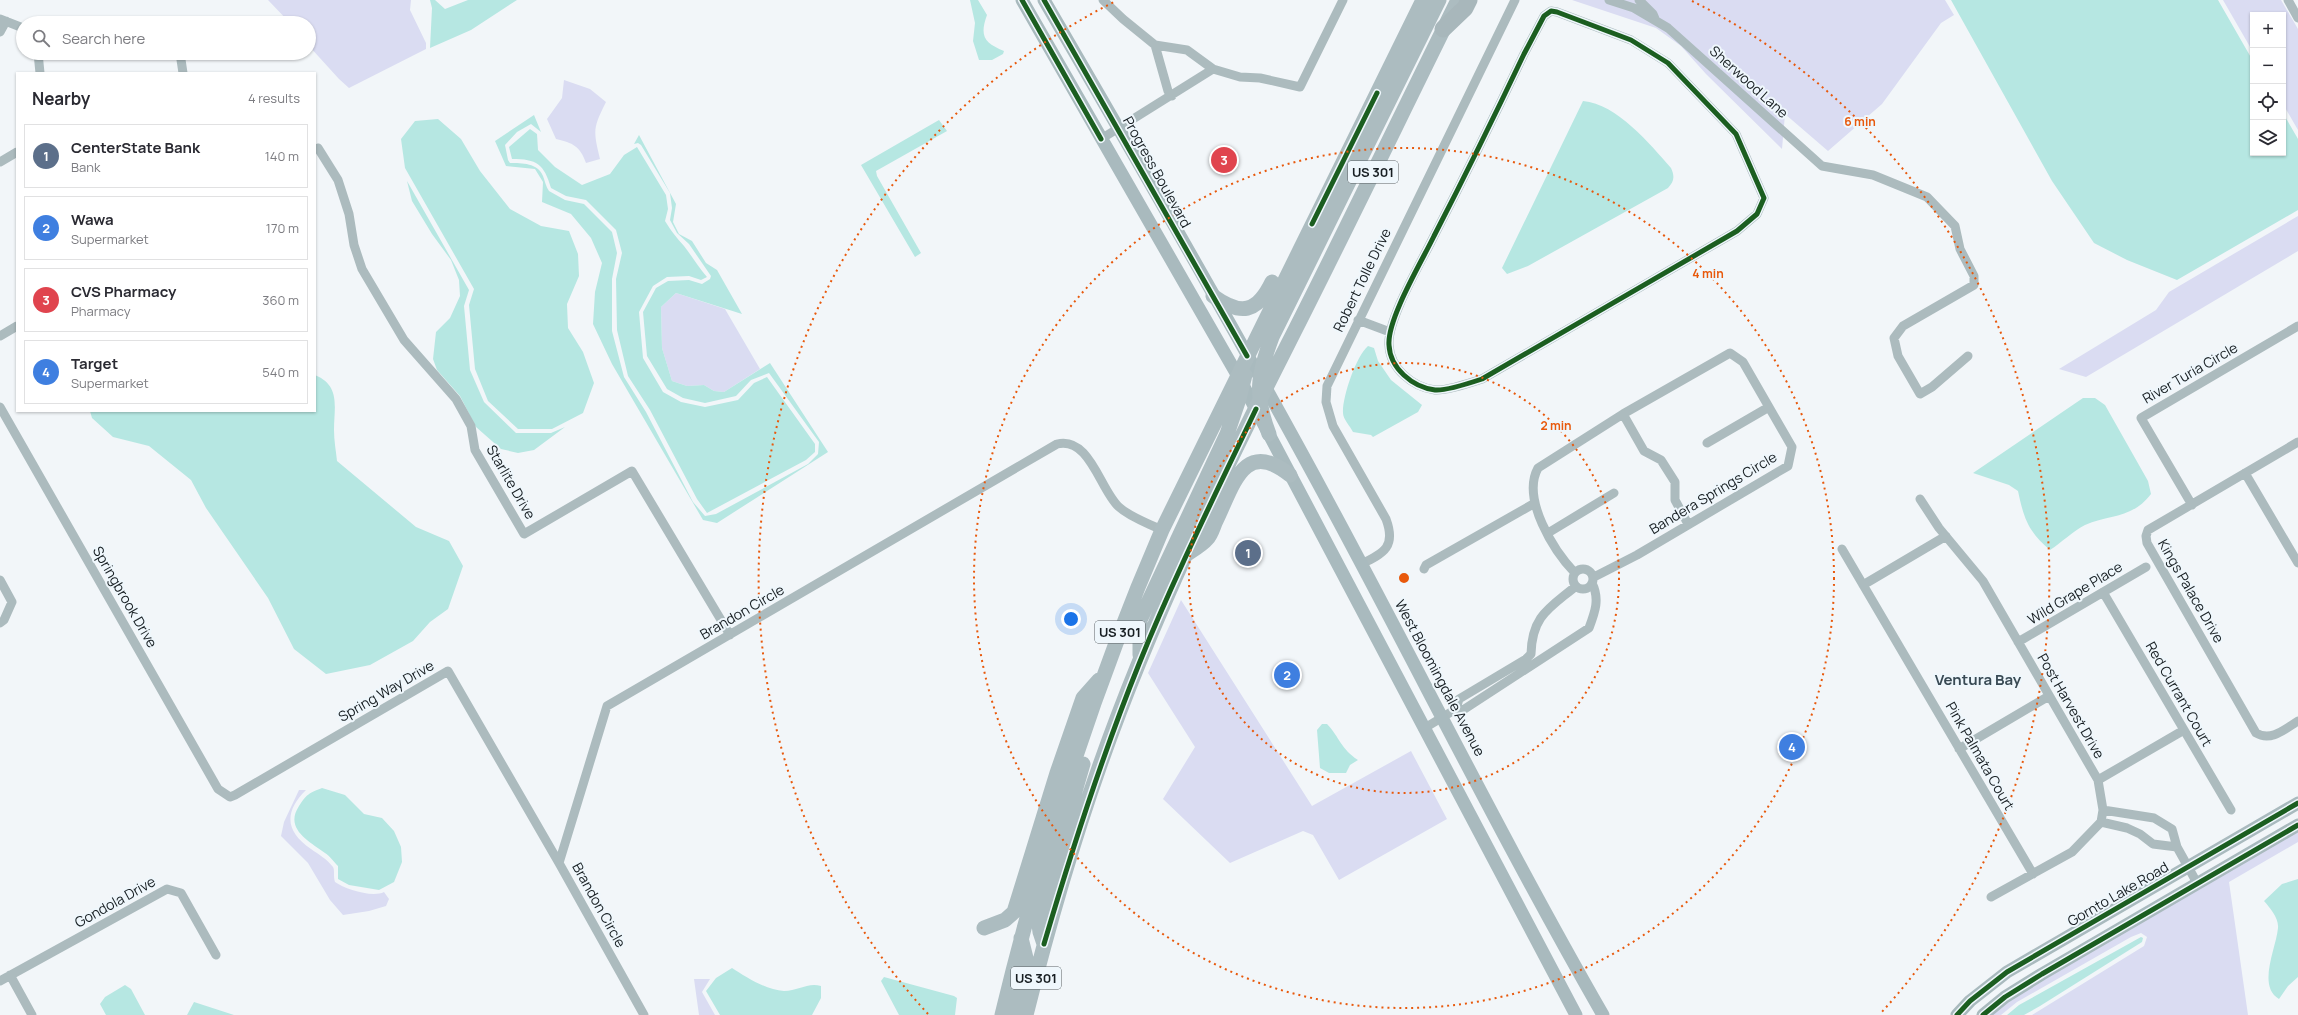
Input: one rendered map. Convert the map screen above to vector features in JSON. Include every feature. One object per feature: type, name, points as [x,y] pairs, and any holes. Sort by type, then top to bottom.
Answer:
[{"type":"highway","points":[[1443,29],[1465,8],[1469,0]]},
{"type":"main road","points":[[1022,0],[1240,380],[1257,405],[1269,434],[1290,475],[1423,729],[1576,1015]]},
{"type":"main road","points":[[1038,0],[1090,90],[1100,97]]},
{"type":"main road","name":"Progress Boulevard","points":[[1044,0],[1119,128],[1247,356]]},
{"type":"main road","name":"US 301","points":[[1002,1015],[1020,937],[1049,837],[1105,673],[1162,530],[1240,380],[1247,356],[1423,0]]},
{"type":"main road","points":[[1257,405],[1262,383],[1265,356],[1275,330],[1439,0]]},
{"type":"main road","name":"US 301","points":[[1262,383],[1458,0]]},
{"type":"main road","points":[[1213,296],[1223,304],[1244,309],[1262,301],[1363,99],[1388,71]]},
{"type":"main road","name":"West Bloomingdale Avenue","points":[[1247,356],[1361,564],[1576,968],[1603,1015]]},
{"type":"main road","points":[[1139,663],[1140,620],[1227,434],[1240,380]]},
{"type":"main road","name":"US 301","points":[[1026,1015],[1044,944],[1085,809],[1139,663],[1187,555],[1257,405]]},
{"type":"main road","points":[[1187,555],[1207,539],[1238,475],[1249,463],[1259,460],[1269,461],[1290,475]]},
{"type":"main road","points":[[984,928],[1005,920],[1014,912],[1057,773],[1083,698],[1105,673]]},
{"type":"main road","points":[[1044,944],[1038,918],[1086,752],[1088,720]]},
{"type":"main road","name":"Gornto Lake Road","points":[[1957,1015],[1970,1001],[2008,972],[2298,803]]},
{"type":"main road","points":[[1984,1015],[2023,985],[2298,825]]},
{"type":"main road","points":[[1014,1015],[1027,962],[1020,937]]},
{"type":"main road","points":[[1554,976],[1576,968]]},
{"type":"street","points":[[1103,0],[1123,19],[1155,44],[1187,50],[1213,69],[1240,77],[1260,78],[1300,87],[1343,0]]},
{"type":"street","name":"Robert Tolle Drive","points":[[1361,564],[1385,549],[1389,544],[1390,530],[1386,519],[1333,426],[1328,410],[1326,394],[1329,379],[1515,0]]},
{"type":"street","name":"Sherwood Lane","points":[[1609,0],[1634,8],[1651,20],[1656,21],[1668,28],[1822,166],[1873,175],[1927,197],[1955,226],[1960,249],[1974,276],[1974,285],[1903,326],[1894,338],[1898,356],[1920,394],[1932,387],[1968,356]]},
{"type":"street","name":"Sherwood Lane","points":[[1639,0],[1653,14],[1656,21]]},
{"type":"street","points":[[2288,0],[2298,18]]},
{"type":"street","points":[[1551,11],[1632,40],[1668,63],[1736,134],[1764,198],[1757,214],[1737,231],[1482,379],[1436,390],[1415,384],[1400,372],[1391,355],[1389,345],[1390,332],[1406,291],[1524,54],[1544,16],[1551,11]]},
{"type":"street","points":[[0,32],[3,20],[16,25]]},
{"type":"street","points":[[1155,44],[1168,91],[1172,96]]},
{"type":"street","points":[[39,60],[40,72]]},
{"type":"street","points":[[181,60],[183,72]]},
{"type":"street","points":[[1101,140],[1213,69]]},
{"type":"street","name":"Starlite Drive","points":[[318,148],[338,180],[349,214],[354,245],[362,269],[404,340],[456,399],[471,426],[476,450],[524,534],[632,471],[730,635]]},
{"type":"street","points":[[0,162],[16,153]]},
{"type":"street","points":[[1358,320],[1390,332]]},
{"type":"street","name":"River Turia Circle","points":[[2192,505],[2141,418],[2298,326]]},
{"type":"street","points":[[0,336],[16,327]]},
{"type":"street","name":"Bandera Springs Circle","points":[[1575,573],[1566,563],[1538,516],[1535,503],[1534,474],[1538,468],[1623,414],[1730,352],[1743,362],[1792,447],[1788,466],[1593,580]]},
{"type":"street","name":"Springbrook Drive","points":[[0,407],[218,789],[230,797]]},
{"type":"street","points":[[1707,443],[1769,407]]},
{"type":"street","points":[[1623,414],[1644,451],[1661,460],[1675,482],[1675,500],[1688,524]]},
{"type":"street","name":"Kings Palace Drive","points":[[2298,442],[2148,530],[2146,536],[2147,543],[2256,733],[2263,737],[2271,737],[2298,721]]},
{"type":"street","name":"Brandon Circle","points":[[643,1014],[559,863],[607,706],[1057,444],[1068,443],[1082,450],[1110,497],[1119,507],[1162,530]]},
{"type":"street","points":[[2245,473],[2298,563]]},
{"type":"street","points":[[1548,533],[1614,493]]},
{"type":"street","name":"Post Harvest Drive","points":[[1920,499],[1946,536],[1983,581],[2098,780],[2103,810],[2101,822]]},
{"type":"street","points":[[1424,569],[1426,565],[1535,503]]},
{"type":"street","points":[[1863,584],[1946,536]]},
{"type":"street","name":"Pink Palmata Court","points":[[1842,549],[2033,874]]},
{"type":"street","name":"Wild Grape Place","points":[[2018,642],[2146,567]]},
{"type":"street","points":[[1423,729],[1456,709],[1463,710],[1589,628],[1596,610],[1597,593],[1593,580],[1587,569],[1581,569],[1575,573],[1573,579],[1576,586],[1584,589],[1593,580]]},
{"type":"street","points":[[0,580],[12,602],[4,620],[0,623]]},
{"type":"street","points":[[1456,709],[1459,699],[1531,654],[1532,644],[1540,617],[1551,604],[1576,586]]},
{"type":"street","name":"Red Currant Court","points":[[2103,592],[2230,810]]},
{"type":"street","name":"Spring Way Drive","points":[[230,797],[448,671],[559,863]]},
{"type":"street","points":[[1959,749],[2049,696]]},
{"type":"street","points":[[2098,780],[2184,730]]},
{"type":"street","points":[[2103,810],[2154,818],[2172,830],[2177,847],[2197,883]]},
{"type":"street","points":[[1991,897],[2072,852],[2101,822],[2128,828],[2152,844],[2177,847]]},
{"type":"street","name":"Gondola Drive","points":[[0,980],[167,889],[181,893],[216,956]]},
{"type":"street","points":[[10,975],[32,1015]]},
{"type":"shaded area","points":[[268,0],[411,0],[410,10],[426,43],[426,49],[349,88],[316,54],[316,16],[283,16]]},
{"type":"shaded area","points":[[430,0],[435,0],[445,9],[468,0],[517,0],[471,30],[430,48],[432,8]]},
{"type":"shaded area","points":[[970,0],[978,0],[987,15],[984,29],[985,38],[992,45],[1004,51],[1003,54],[992,60],[979,60],[973,41],[975,23]]},
{"type":"shaded area","points":[[1572,0],[1945,0],[1954,15],[1941,23],[1882,104],[1828,151],[1785,114],[1782,149],[1706,74],[1681,46],[1656,28]]},
{"type":"shaded area","points":[[1951,0],[2218,0],[2250,56],[2250,156],[2286,156],[2286,118],[2298,139],[2298,210],[2177,280],[2127,260],[2094,243],[2052,181]]},
{"type":"shaded area","points":[[2223,0],[2281,0],[2298,29],[2298,130],[2286,109],[2286,12],[2250,12],[2250,47]]},
{"type":"shaded area","points":[[564,80],[590,89],[606,102],[597,124],[595,135],[600,159],[586,163],[584,157],[575,146],[556,139],[547,119],[562,98]]},
{"type":"shaded area","points":[[1583,101],[1608,109],[1632,127],[1671,168],[1673,181],[1668,188],[1528,266],[1507,274],[1502,268]]},
{"type":"shaded area","points":[[534,115],[541,132],[531,124],[517,132],[505,145],[508,160],[510,163],[520,163],[537,168],[541,172],[549,191],[565,200],[584,204],[612,232],[617,253],[612,279],[612,331],[624,377],[646,412],[693,502],[705,516],[716,514],[808,464],[818,454],[819,442],[769,373],[751,380],[736,396],[705,403],[683,398],[667,389],[647,356],[643,312],[656,288],[668,281],[689,280],[702,284],[710,279],[711,276],[689,244],[677,233],[670,220],[672,208],[670,193],[641,145],[638,143],[634,144],[639,135],[676,204],[673,222],[679,234],[692,241],[706,263],[717,270],[742,314],[676,293],[661,307],[662,348],[672,381],[687,386],[704,385],[714,391],[724,392],[770,363],[828,452],[717,523],[703,520],[612,364],[593,324],[595,292],[602,263],[591,238],[571,214],[542,202],[543,182],[535,169],[506,166],[495,141]]},
{"type":"shaded area","points":[[438,119],[461,139],[480,171],[510,209],[541,226],[569,231],[578,254],[579,276],[567,304],[568,328],[583,352],[594,383],[583,413],[552,429],[518,429],[488,401],[475,369],[469,305],[474,289],[405,168],[401,139],[415,121]]},
{"type":"shaded area","points":[[939,120],[947,131],[876,171],[877,176],[921,253],[915,257],[861,165]]},
{"type":"shaded area","points":[[530,129],[537,134],[538,150],[555,167],[582,185],[610,174],[624,155],[637,147],[666,195],[668,209],[665,221],[707,277],[701,280],[689,276],[667,277],[653,286],[639,312],[643,358],[663,392],[681,402],[705,407],[738,400],[754,383],[767,377],[815,444],[815,452],[806,460],[707,513],[697,499],[650,410],[628,376],[617,330],[616,279],[622,253],[616,230],[586,200],[566,196],[551,188],[545,173],[538,164],[528,160],[512,159],[509,147]]},
{"type":"shaded area","points":[[407,181],[469,290],[464,306],[470,370],[484,402],[516,433],[551,433],[565,427],[534,450],[518,453],[501,449],[476,427],[460,396],[437,370],[433,359],[436,332],[450,318],[460,296],[459,280],[451,260],[432,234],[412,201]]},
{"type":"shaded area","points":[[2298,216],[2298,251],[2086,377],[2059,369],[2156,310],[2169,292]]},
{"type":"shaded area","points":[[676,293],[725,309],[760,369],[724,392],[714,391],[704,385],[687,386],[672,381],[662,348],[661,307]]},
{"type":"shaded area","points":[[1368,346],[1374,348],[1378,361],[1391,380],[1422,405],[1418,412],[1373,437],[1371,435],[1353,432],[1343,415],[1343,406],[1347,388],[1363,351]]},
{"type":"shaded area","points":[[316,376],[329,385],[334,398],[334,434],[337,461],[416,527],[449,541],[463,566],[448,609],[430,622],[413,641],[370,665],[326,674],[294,649],[268,598],[206,508],[191,480],[149,446],[113,437],[92,418],[90,412],[316,412]]},
{"type":"shaded area","points":[[2083,398],[2095,398],[2105,405],[2148,481],[2151,494],[2136,508],[2120,515],[2085,525],[2050,550],[2037,537],[2028,524],[2022,509],[2018,491],[2009,485],[1973,473]]},
{"type":"shaded area","points":[[1181,600],[1312,806],[1411,751],[1447,819],[1339,880],[1313,835],[1303,831],[1230,863],[1163,799],[1195,747],[1148,673]]},
{"type":"shaded area","points":[[1322,724],[1327,724],[1348,752],[1358,760],[1350,765],[1346,773],[1329,773],[1320,768],[1317,730]]},
{"type":"shaded area","points":[[322,788],[345,795],[364,814],[382,818],[394,831],[401,847],[402,862],[394,882],[379,890],[349,885],[338,879],[338,866],[330,857],[300,834],[294,821],[295,814],[299,806],[309,794]]},
{"type":"shaded area","points":[[299,790],[306,790],[294,806],[291,814],[290,821],[296,835],[302,842],[331,864],[334,868],[335,882],[359,892],[379,894],[384,892],[389,899],[386,906],[369,911],[343,915],[330,900],[308,863],[281,836],[284,822]]},
{"type":"shaded area","points":[[2298,830],[2298,842],[2229,882],[2248,1015],[2032,1015],[2144,946],[2147,937],[2141,933],[2131,937],[2017,1002],[2001,1015],[1991,1015],[2008,1001]]},
{"type":"shaded area","points":[[2298,879],[2298,977],[2288,986],[2279,999],[2273,993],[2269,985],[2268,976],[2277,937],[2278,924],[2274,913],[2264,901],[2282,884]]},
{"type":"shaded area","points":[[2141,937],[2143,938],[2142,942],[2040,1006],[2024,1015],[2007,1015],[2019,1005]]},
{"type":"shaded area","points":[[732,968],[756,982],[777,990],[789,991],[812,985],[821,986],[821,998],[812,1015],[720,1015],[706,991],[716,978]]},
{"type":"shaded area","points":[[884,977],[954,996],[957,998],[955,1015],[899,1015],[881,981]]},
{"type":"shaded area","points":[[694,979],[710,979],[702,992],[715,1015],[699,1015]]},
{"type":"shaded area","points":[[125,985],[131,989],[145,1015],[106,1015],[100,1004],[105,997]]},
{"type":"shaded area","points":[[194,1002],[234,1015],[187,1015]]},
{"type":"cycle path","points":[[1022,0],[1101,139]]},
{"type":"cycle path","points":[[1044,0],[1247,356]]},
{"type":"cycle path","points":[[1551,11],[1631,40],[1668,63],[1736,134],[1764,198],[1757,214],[1737,231],[1482,379],[1440,390],[1426,388],[1411,381],[1398,369],[1393,361],[1389,345],[1390,334],[1394,321],[1406,290],[1524,54],[1544,16],[1551,11]]},
{"type":"cycle path","points":[[1312,224],[1377,93]]},
{"type":"cycle path","points":[[1044,944],[1088,803],[1112,733],[1139,664],[1181,567],[1256,409]]},
{"type":"cycle path","points":[[1957,1015],[1970,1001],[2007,972],[2298,803]]},
{"type":"cycle path","points":[[1983,1015],[2005,997],[2042,974],[2298,825]]},
{"type":"place","name":"CVS Pharmacy","points":[[1224,160]]},
{"type":"place","name":"CenterState Bank","points":[[1248,553]]},
{"type":"place","name":"Wawa","points":[[1287,675]]},
{"type":"place","name":"Target","points":[[1792,747]]},
{"type":"district","name":"Ventura Bay","points":[[1978,680]]}]
